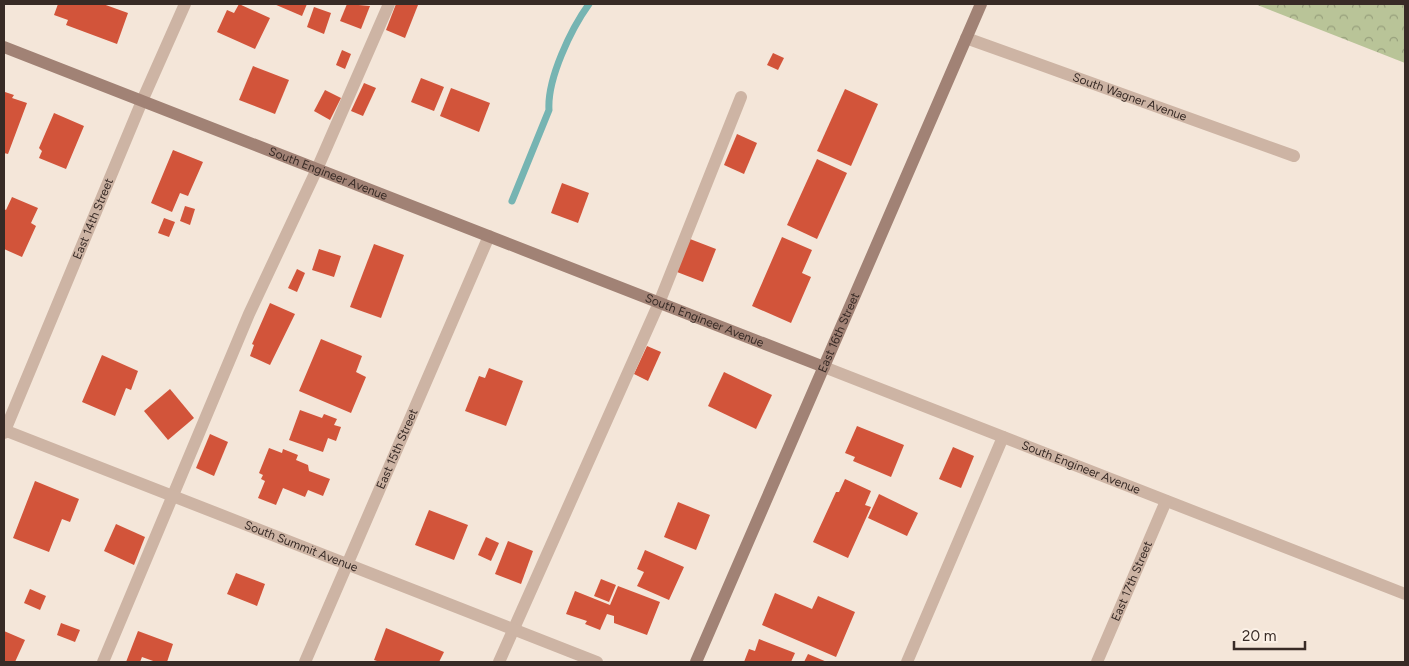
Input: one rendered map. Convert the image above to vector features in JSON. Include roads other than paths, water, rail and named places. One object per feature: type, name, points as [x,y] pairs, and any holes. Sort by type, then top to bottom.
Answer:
[{"type":"street","name":"East 14th Street","points":[[4,431],[142,100],[185,4]]},
{"type":"street","points":[[103,662],[249,314],[318,169],[388,4]]},
{"type":"street","name":"East 16th Street","points":[[696,662],[981,4]]},
{"type":"street","name":"South Wagner Avenue","points":[[966,38],[1294,156]]},
{"type":"street","name":"South Engineer Avenue","points":[[4,46],[1405,594]]},
{"type":"street","points":[[499,662],[512,629],[659,303],[741,97]]},
{"type":"street","name":"East 15th Street","points":[[305,662],[489,236]]},
{"type":"street","name":"South Summit Avenue","points":[[4,431],[597,662]]},
{"type":"street","points":[[907,662],[1003,437]]},
{"type":"street","name":"East 17th Street","points":[[1097,662],[1166,501]]},
{"type":"waterway","points":[[512,201],[549,110],[549,98],[556,69],[568,40],[589,4]]}]
